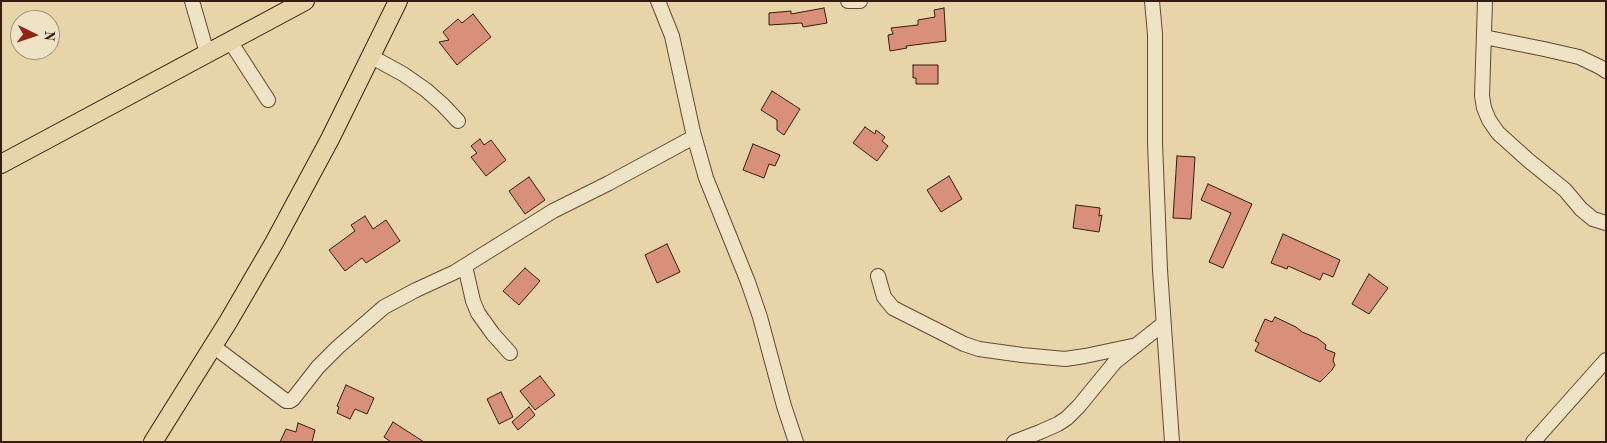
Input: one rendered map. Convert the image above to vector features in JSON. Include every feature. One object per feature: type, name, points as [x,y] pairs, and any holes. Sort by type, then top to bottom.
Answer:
[{"type":"main road","points":[[1,164],[305,1]]},
{"type":"main road","points":[[153,442],[274,243],[372,57],[395,4]]},
{"type":"street","points":[[192,1],[207,53]]},
{"type":"street","points":[[658,1],[672,36],[694,137],[706,178],[760,317],[784,406],[796,442]]},
{"type":"street","points":[[848,1],[860,1]]},
{"type":"street","points":[[1152,1],[1155,34],[1155,143],[1163,324],[1172,442]]},
{"type":"street","points":[[1485,1],[1482,96],[1489,120],[1498,133],[1565,190],[1581,209],[1593,219],[1606,223]]},
{"type":"street","points":[[1484,37],[1579,57],[1606,71]]},
{"type":"street","points":[[230,41],[268,100]]},
{"type":"street","points":[[372,57],[426,90],[458,121]]},
{"type":"street","points":[[213,346],[286,401],[293,400],[318,368],[338,347],[384,307],[455,272],[553,211],[694,137]]},
{"type":"street","points":[[465,266],[473,301],[478,313],[510,353]]},
{"type":"street","points":[[878,276],[884,297],[893,308],[958,341],[979,349],[1065,358],[1086,356],[1137,344]]},
{"type":"street","points":[[1014,442],[1058,424],[1067,418],[1115,362],[1163,324]]},
{"type":"street","points":[[1533,442],[1606,360]]},
{"type":"building","points":[[824,8],[827,23],[803,27],[802,23],[769,25],[769,13],[791,11],[791,14]]},
{"type":"building","points":[[944,8],[946,41],[906,46],[907,48],[890,51],[888,35],[893,34],[891,28],[918,25],[918,20],[935,17],[934,10]]},
{"type":"building","points":[[473,14],[491,37],[457,65],[439,42],[449,40],[443,32],[458,19],[462,23]]},
{"type":"building","points":[[913,65],[938,65],[938,84],[916,84],[916,78],[913,78]]},
{"type":"building","points":[[772,91],[800,109],[784,135],[777,130],[777,120],[761,110]]},
{"type":"building","points":[[865,127],[875,134],[876,130],[885,137],[882,141],[888,146],[877,161],[853,143]]},
{"type":"building","points":[[480,139],[484,145],[491,140],[506,160],[486,176],[471,157],[477,153],[471,146]]},
{"type":"building","points":[[753,144],[780,155],[775,166],[769,164],[764,178],[743,170]]},
{"type":"building","points":[[1177,156],[1195,157],[1191,219],[1173,218]]},
{"type":"building","points":[[949,176],[962,199],[941,212],[927,190]]},
{"type":"building","points":[[529,177],[545,200],[525,214],[509,191]]},
{"type":"building","points":[[1208,184],[1252,204],[1223,268],[1209,262],[1231,213],[1201,200]]},
{"type":"building","points":[[1076,205],[1100,208],[1099,216],[1102,215],[1099,232],[1073,228]]},
{"type":"building","points":[[365,216],[373,229],[386,220],[400,241],[366,263],[362,258],[345,271],[329,250],[355,231],[351,225]]},
{"type":"building","points":[[1283,234],[1340,260],[1333,277],[1323,273],[1320,280],[1288,266],[1287,269],[1271,263]]},
{"type":"building","points":[[667,244],[680,272],[657,283],[645,255]]},
{"type":"building","points":[[525,268],[540,281],[519,305],[503,291]]},
{"type":"building","points":[[1369,274],[1388,288],[1369,314],[1352,304]]},
{"type":"building","points":[[1275,317],[1317,338],[1326,345],[1325,349],[1335,353],[1333,361],[1335,365],[1320,382],[1255,351],[1259,343],[1255,341],[1265,319],[1272,322]]},
{"type":"building","points":[[540,376],[555,395],[535,410],[520,391]]},
{"type":"building","points":[[346,385],[374,398],[367,414],[355,409],[350,419],[337,413],[339,407],[337,406]]},
{"type":"building","points":[[501,392],[513,417],[499,424],[487,399]]},
{"type":"building","points":[[529,407],[535,415],[518,430],[512,422]]},
{"type":"building","points":[[393,422],[424,442],[391,442],[384,437]]},
{"type":"building","points":[[298,423],[315,430],[312,442],[280,442],[286,429],[296,432]]}]
